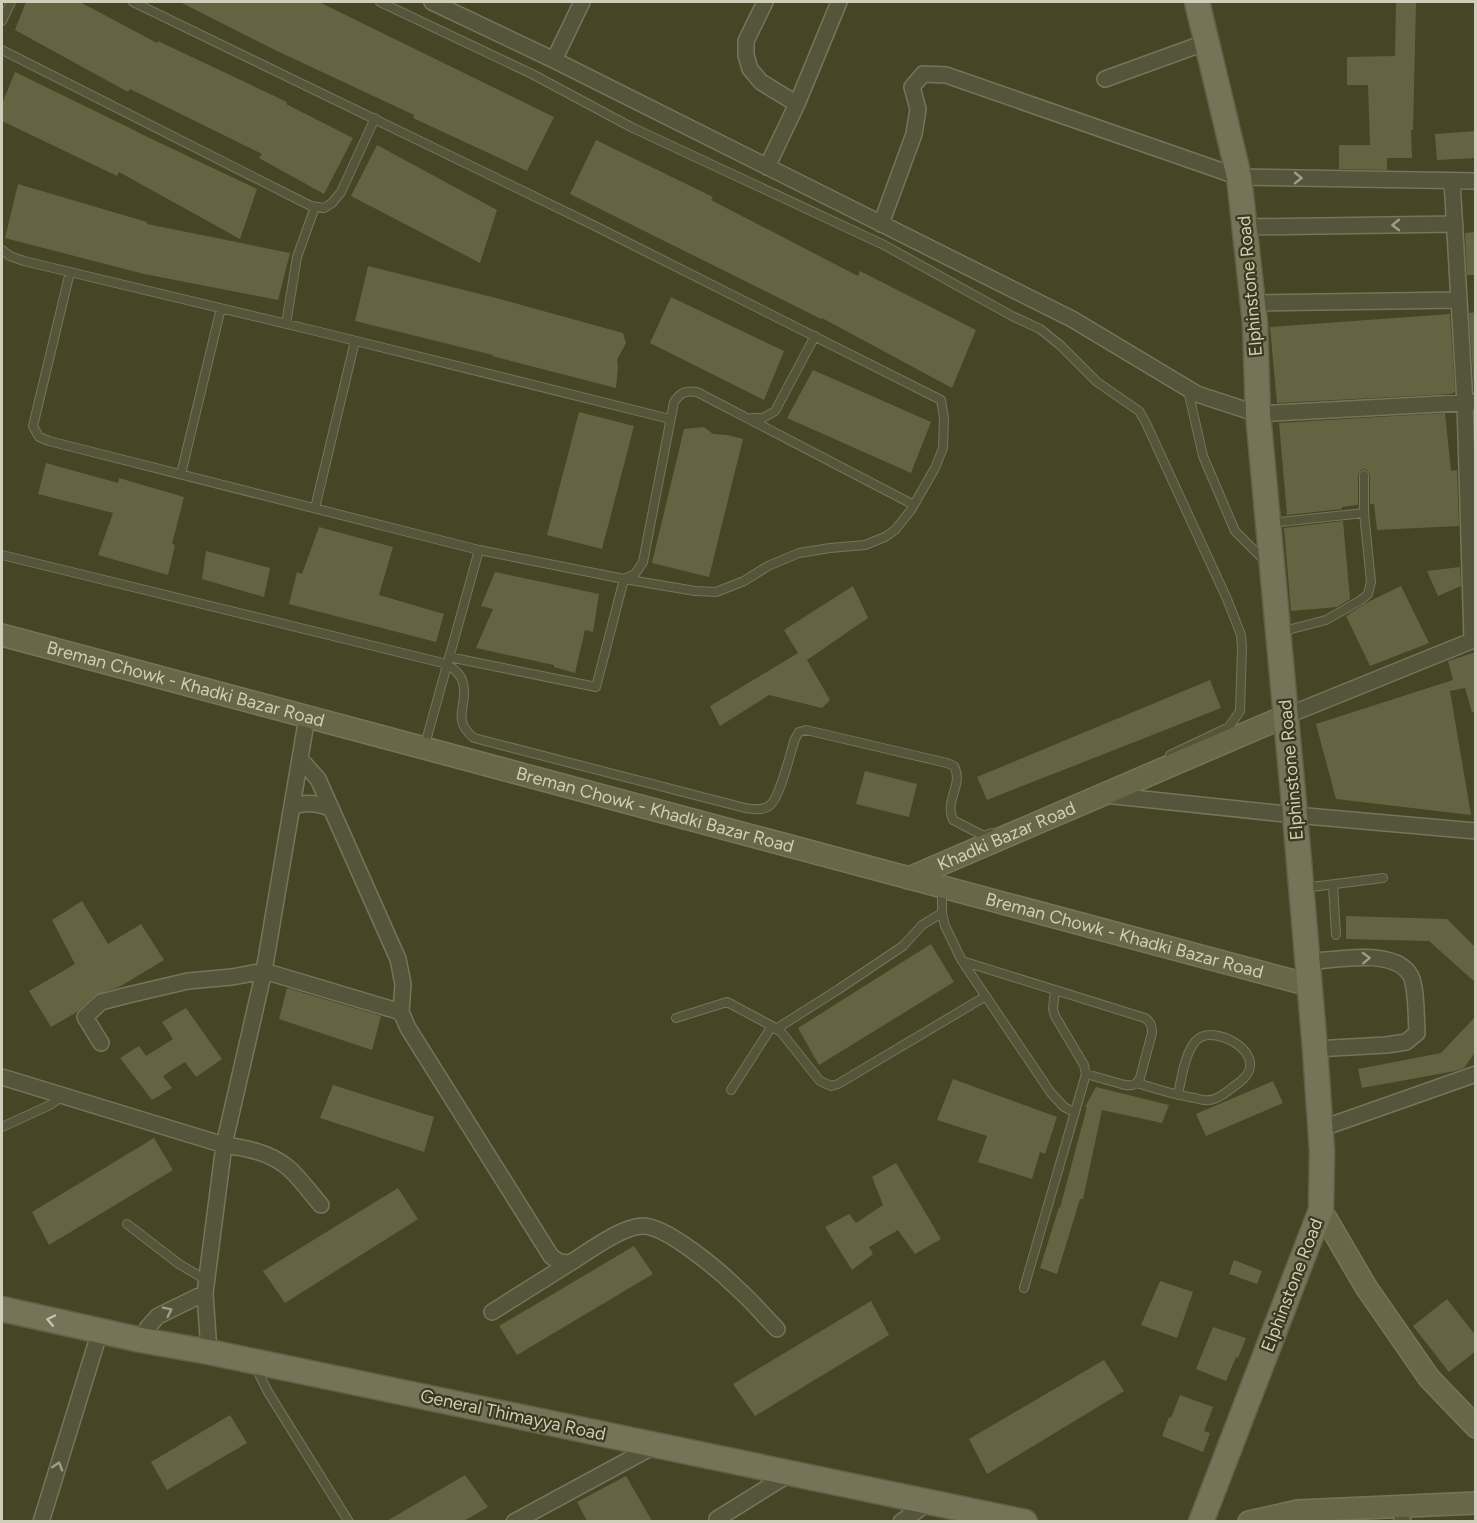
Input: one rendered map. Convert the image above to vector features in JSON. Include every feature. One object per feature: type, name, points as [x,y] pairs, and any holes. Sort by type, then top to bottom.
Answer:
[{"type":"main road","name":"Elphinstone Road","points":[[1197,2],[1239,177],[1245,227],[1255,323],[1258,414],[1295,815],[1322,1161],[1322,1210],[1201,1521]]},
{"type":"main road","name":"Breman Chowk - Khadki Bazar Road","points":[[2,635],[942,887],[1308,974]]},
{"type":"main road","name":"Khadki Bazar Road","points":[[909,878],[1286,716]]},
{"type":"main road","points":[[1322,1210],[1366,1287],[1429,1378],[1476,1427]]},
{"type":"main road","name":"General Thimayya Road","points":[[2,1309],[141,1340],[254,1361],[1025,1521]]},
{"type":"main road","points":[[1249,1521],[1298,1511],[1401,1514],[1476,1503]]},
{"type":"street","points":[[432,2],[554,60],[1072,319],[1197,394],[1258,414],[1470,402]]},
{"type":"street","points":[[554,60],[582,2]]},
{"type":"street","points":[[765,2],[746,41],[746,55],[750,69],[761,82],[797,104]]},
{"type":"street","points":[[767,167],[797,104],[839,2]]},
{"type":"street","points":[[1105,79],[1207,42]]},
{"type":"street","points":[[882,224],[914,134],[918,110],[912,87],[923,75],[946,75],[1239,177],[1476,181]]},
{"type":"street","points":[[1286,716],[1474,640],[1470,402],[1459,300],[1452,181]]},
{"type":"street","points":[[1245,227],[1455,224]]},
{"type":"street","points":[[1253,303],[1459,300]]},
{"type":"street","points":[[209,1352],[206,1287],[224,1145],[264,971],[308,717]]},
{"type":"street","points":[[301,760],[318,779],[398,959],[403,984],[401,1012],[408,1028],[551,1256],[560,1262],[570,1263]]},
{"type":"street","name":"Khadki Bazar Road","points":[[1104,795],[1476,831]]},
{"type":"street","points":[[292,807],[301,803],[318,804],[330,808]]},
{"type":"street","points":[[1308,974],[1371,957],[1393,960],[1410,974],[1415,993],[1417,1033],[1406,1042],[1315,1049]]},
{"type":"street","points":[[100,1043],[85,1017],[102,1002],[188,981],[264,971],[401,1012]]},
{"type":"street","points":[[1320,1129],[1476,1074]]},
{"type":"street","points":[[2,1077],[224,1145],[250,1148],[287,1166],[321,1205]]},
{"type":"street","points":[[492,1312],[626,1229],[643,1226],[658,1228],[674,1238],[739,1289],[777,1329]]},
{"type":"street","points":[[141,1340],[148,1327],[158,1316],[206,1287]]},
{"type":"street","points":[[41,1521],[100,1331]]},
{"type":"street","points":[[514,1521],[657,1445]]},
{"type":"street","points":[[717,1519],[791,1473]]},
{"type":"street","points":[[901,1521],[929,1502]]},
{"type":"lane","points":[[2,21],[11,2]]},
{"type":"lane","points":[[70,272],[33,426],[39,437],[479,550],[624,579],[695,591],[716,591],[799,554],[865,544],[885,537],[895,530],[915,505],[943,448],[944,418],[941,400],[604,230],[133,2]]},
{"type":"lane","points":[[380,2],[531,74],[631,127],[884,245],[1012,316],[1040,329],[1060,345],[1097,382],[1139,411],[1227,599],[1241,635],[1242,648],[1240,711],[1229,727],[1157,760]]},
{"type":"lane","points":[[2,50],[315,207],[324,208],[333,203],[341,192],[375,118]]},
{"type":"lane","points":[[286,324],[297,257],[315,207]]},
{"type":"lane","points":[[2,250],[24,261],[670,419]]},
{"type":"lane","points":[[181,474],[221,308]]},
{"type":"lane","points":[[748,418],[763,418],[774,411],[815,336]]},
{"type":"lane","points":[[315,508],[355,341]]},
{"type":"lane","points":[[1188,388],[1203,456],[1235,531],[1272,568]]},
{"type":"lane","points":[[624,579],[635,574],[643,562],[674,402],[680,394],[688,391],[696,392],[748,418],[915,505]]},
{"type":"lane","points":[[1278,632],[1326,620],[1368,594],[1371,582],[1364,513],[1364,475]]},
{"type":"lane","points":[[1268,523],[1364,513]]},
{"type":"lane","points":[[424,748],[479,550]]},
{"type":"lane","points":[[2,555],[448,660],[596,687],[624,579]]},
{"type":"lane","points":[[448,660],[464,683],[462,724],[474,738],[757,810],[767,808],[774,802],[799,732],[814,731],[954,766],[958,773],[950,804],[953,820],[984,836],[1014,823]]},
{"type":"lane","points":[[1301,888],[1383,878]]},
{"type":"lane","points":[[1333,885],[1336,935]]},
{"type":"lane","points":[[942,887],[942,913],[945,926],[962,961],[1051,1093],[1064,1107],[1074,1113]]},
{"type":"lane","points":[[730,1090],[774,1027],[839,989],[903,946],[922,925],[942,913]]},
{"type":"lane","points":[[962,961],[1145,1018],[1150,1022],[1152,1033],[1137,1083],[1132,1086],[1125,1085],[1086,1074]]},
{"type":"lane","points":[[1024,1288],[1086,1074],[1084,1065],[1055,1016],[1053,1009],[1055,990]]},
{"type":"lane","points":[[676,1018],[727,1002],[781,1032],[820,1081],[831,1086],[986,996]]},
{"type":"lane","points":[[1137,1083],[1178,1095],[1210,1101],[1224,1094],[1247,1074],[1251,1066],[1247,1054],[1234,1041],[1216,1035],[1202,1036],[1193,1045],[1182,1071],[1178,1095]]},
{"type":"lane","points":[[2,1127],[50,1105],[63,1096]]},
{"type":"lane","points":[[127,1224],[206,1287]]},
{"type":"lane","points":[[254,1361],[268,1392],[349,1521]]},
{"type":"building","points":[[26,2],[80,2],[157,43],[158,41],[287,102],[286,104],[353,138],[324,194],[259,158],[262,154],[130,89],[128,92],[15,30]]},
{"type":"building","points":[[180,2],[319,2],[554,117],[527,171],[413,118],[414,115],[275,50]]},
{"type":"building","points":[[1396,2],[1416,2],[1412,158],[1387,158],[1387,170],[1339,169],[1339,145],[1370,145],[1368,85],[1347,85],[1347,57],[1395,56]]},
{"type":"building","points":[[15,72],[257,189],[240,239],[119,172],[117,176],[2,121],[2,104]]},
{"type":"building","points":[[1476,131],[1476,158],[1437,160],[1435,134]]},
{"type":"building","points":[[596,140],[713,197],[711,200],[858,276],[860,271],[976,330],[952,388],[822,318],[570,194]]},
{"type":"building","points":[[377,145],[497,210],[480,263],[351,196]]},
{"type":"building","points":[[18,184],[147,222],[147,224],[290,253],[278,300],[144,274],[5,238]]},
{"type":"building","points":[[1476,232],[1476,275],[1467,275],[1465,233]]},
{"type":"building","points":[[368,266],[623,333],[626,343],[617,360],[616,388],[355,321]]},
{"type":"building","points":[[671,297],[784,351],[764,400],[650,343]]},
{"type":"building","points":[[1476,312],[1476,391],[1474,391],[1469,313]]},
{"type":"building","points":[[1450,314],[1455,392],[1277,403],[1270,327]]},
{"type":"building","points":[[813,370],[931,422],[911,473],[787,418]]},
{"type":"building","points":[[579,412],[634,426],[602,549],[547,535]]},
{"type":"building","points":[[1445,413],[1451,471],[1457,470],[1459,526],[1377,530],[1374,504],[1370,504],[1370,474],[1365,469],[1358,474],[1358,505],[1287,515],[1279,423]]},
{"type":"building","points":[[704,427],[713,434],[743,439],[709,577],[652,563],[684,429]]},
{"type":"building","points":[[46,463],[118,483],[119,478],[184,497],[172,544],[175,545],[168,575],[98,555],[113,513],[38,494]]},
{"type":"building","points":[[1343,521],[1350,599],[1337,607],[1291,611],[1284,528]]},
{"type":"building","points":[[319,527],[393,547],[379,595],[444,614],[436,642],[289,604],[297,572],[302,574]]},
{"type":"building","points":[[206,551],[270,568],[264,597],[202,579]]},
{"type":"building","points":[[1460,567],[1461,586],[1438,596],[1427,571]]},
{"type":"building","points":[[495,572],[599,594],[593,632],[585,630],[575,673],[554,667],[554,665],[476,648],[493,609],[481,606]]},
{"type":"building","points":[[853,586],[868,618],[807,660],[830,700],[822,708],[769,695],[720,726],[710,706],[798,653],[784,630]]},
{"type":"building","points":[[1401,586],[1429,643],[1370,666],[1346,616]]},
{"type":"building","points":[[1476,652],[1476,712],[1472,712],[1465,688],[1450,691],[1471,815],[1336,799],[1316,724],[1453,680],[1448,661]]},
{"type":"building","points":[[1210,680],[1221,708],[987,800],[977,777]]},
{"type":"building","points":[[865,771],[917,784],[909,817],[856,804]]},
{"type":"building","points":[[82,901],[108,944],[141,924],[164,960],[119,987],[95,995],[77,1012],[51,1027],[29,991],[75,964],[52,920]]},
{"type":"building","points":[[1346,916],[1447,919],[1476,948],[1476,983],[1429,941],[1346,939]]},
{"type":"building","points":[[931,944],[954,982],[819,1065],[798,1028]]},
{"type":"building","points":[[287,988],[381,1016],[372,1050],[279,1019]]},
{"type":"building","points":[[186,1008],[222,1059],[196,1077],[185,1062],[163,1076],[172,1088],[152,1100],[120,1058],[139,1046],[146,1056],[173,1039],[162,1022]]},
{"type":"building","points":[[1476,1016],[1476,1051],[1464,1068],[1362,1088],[1358,1069],[1441,1053]]},
{"type":"building","points":[[953,1079],[1057,1117],[1045,1154],[1040,1152],[1032,1179],[978,1162],[987,1136],[937,1120]]},
{"type":"building","points":[[1273,1081],[1283,1103],[1206,1136],[1196,1114]]},
{"type":"building","points":[[333,1085],[434,1117],[424,1152],[320,1118]]},
{"type":"building","points":[[1096,1087],[1169,1105],[1162,1123],[1102,1110],[1083,1199],[1080,1199],[1057,1274],[1040,1268],[1060,1208],[1087,1107],[1085,1107]]},
{"type":"building","points":[[154,1138],[173,1170],[49,1245],[32,1212]]},
{"type":"building","points":[[896,1163],[941,1239],[915,1254],[898,1230],[869,1247],[873,1254],[852,1270],[825,1227],[849,1214],[856,1223],[883,1205],[872,1177]]},
{"type":"building","points":[[398,1188],[418,1219],[285,1303],[263,1271]]},
{"type":"building","points":[[634,1246],[653,1274],[517,1355],[499,1326]]},
{"type":"building","points":[[1234,1260],[1262,1271],[1257,1284],[1229,1274]]},
{"type":"building","points":[[1160,1281],[1193,1292],[1177,1338],[1141,1325]]},
{"type":"building","points":[[1447,1299],[1476,1336],[1476,1351],[1449,1372],[1413,1326]]},
{"type":"building","points":[[871,1301],[889,1335],[755,1416],[733,1384]]},
{"type":"building","points":[[1213,1327],[1246,1338],[1226,1381],[1196,1369]]},
{"type":"building","points":[[1104,1360],[1124,1391],[987,1474],[969,1439]]},
{"type":"building","points":[[1180,1395],[1213,1407],[1204,1431],[1210,1433],[1203,1452],[1162,1436]]},
{"type":"building","points":[[230,1415],[247,1443],[167,1490],[151,1462]]},
{"type":"building","points":[[465,1475],[488,1507],[464,1521],[387,1521]]},
{"type":"building","points":[[626,1476],[652,1521],[587,1521],[577,1502]]}]
